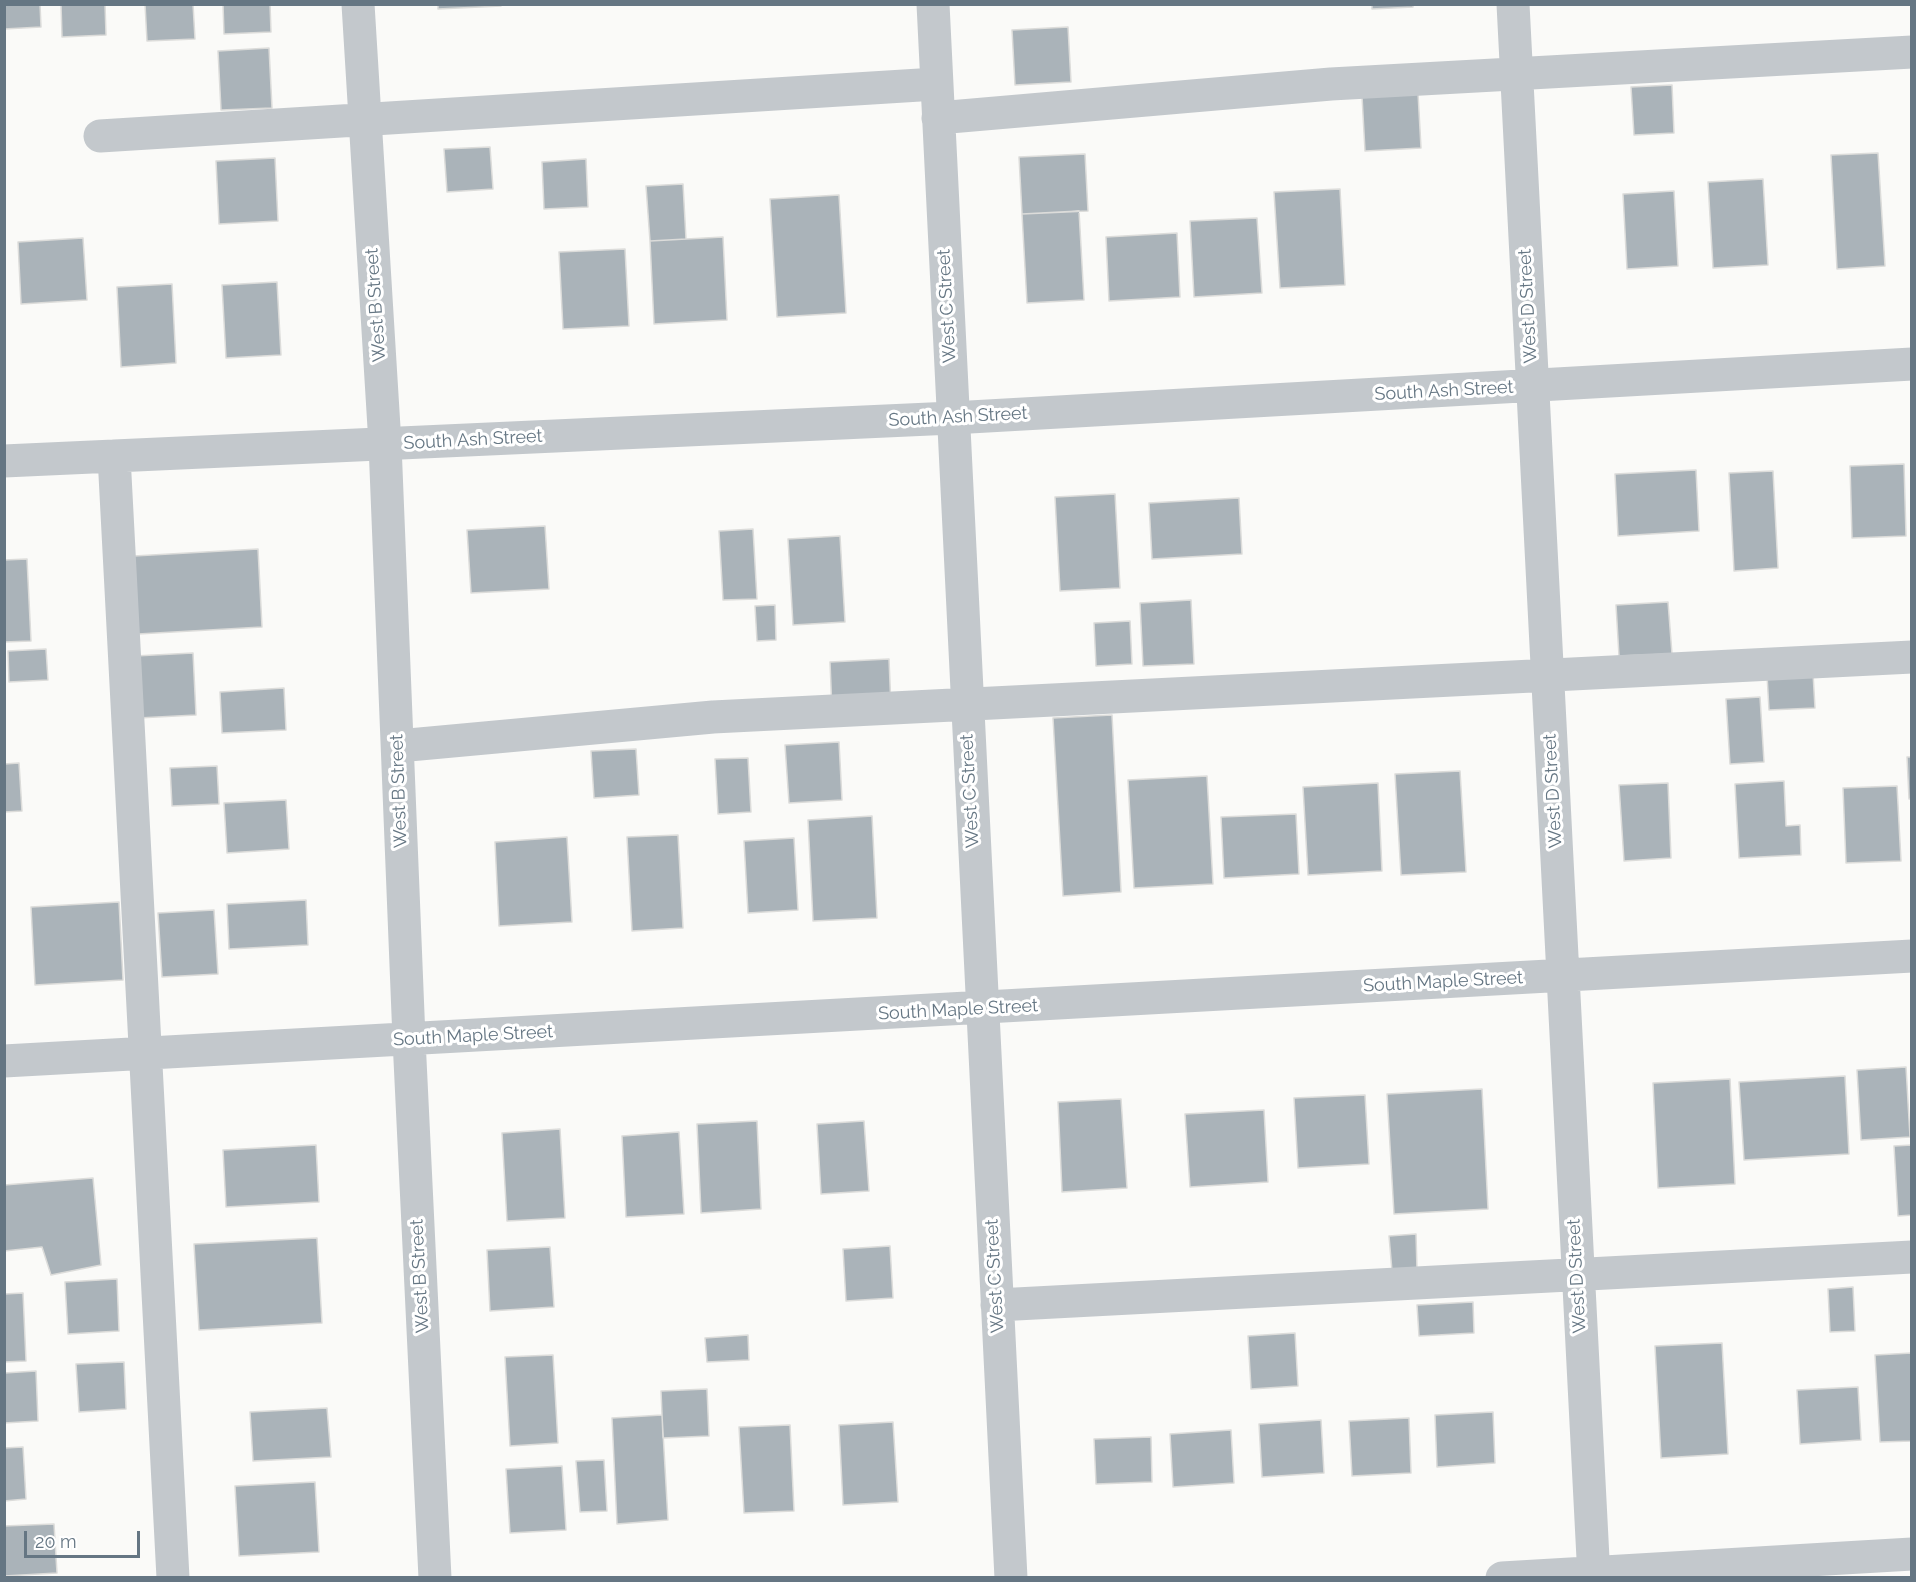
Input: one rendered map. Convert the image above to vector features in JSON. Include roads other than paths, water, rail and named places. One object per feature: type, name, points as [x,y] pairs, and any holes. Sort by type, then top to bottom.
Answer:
[{"type":"street","name":"West B Street","points":[[358,4],[385,444],[408,1039],[435,1578]]},
{"type":"street","name":"West C Street","points":[[933,4],[1011,1578]]},
{"type":"street","name":"West D Street","points":[[1513,4],[1594,1575]]},
{"type":"street","points":[[938,118],[1331,84],[1911,52]]},
{"type":"street","points":[[100,136],[936,84]]},
{"type":"street","name":"South Ash Street","points":[[4,461],[952,418],[1911,364]]},
{"type":"street","points":[[114,456],[173,1578]]},
{"type":"street","points":[[398,746],[713,717],[1911,657]]},
{"type":"street","name":"South Maple Street","points":[[4,1061],[1911,956]]},
{"type":"street","points":[[997,1305],[1911,1257]]},
{"type":"street","points":[[1502,1578],[1594,1575],[1911,1554]]}]
